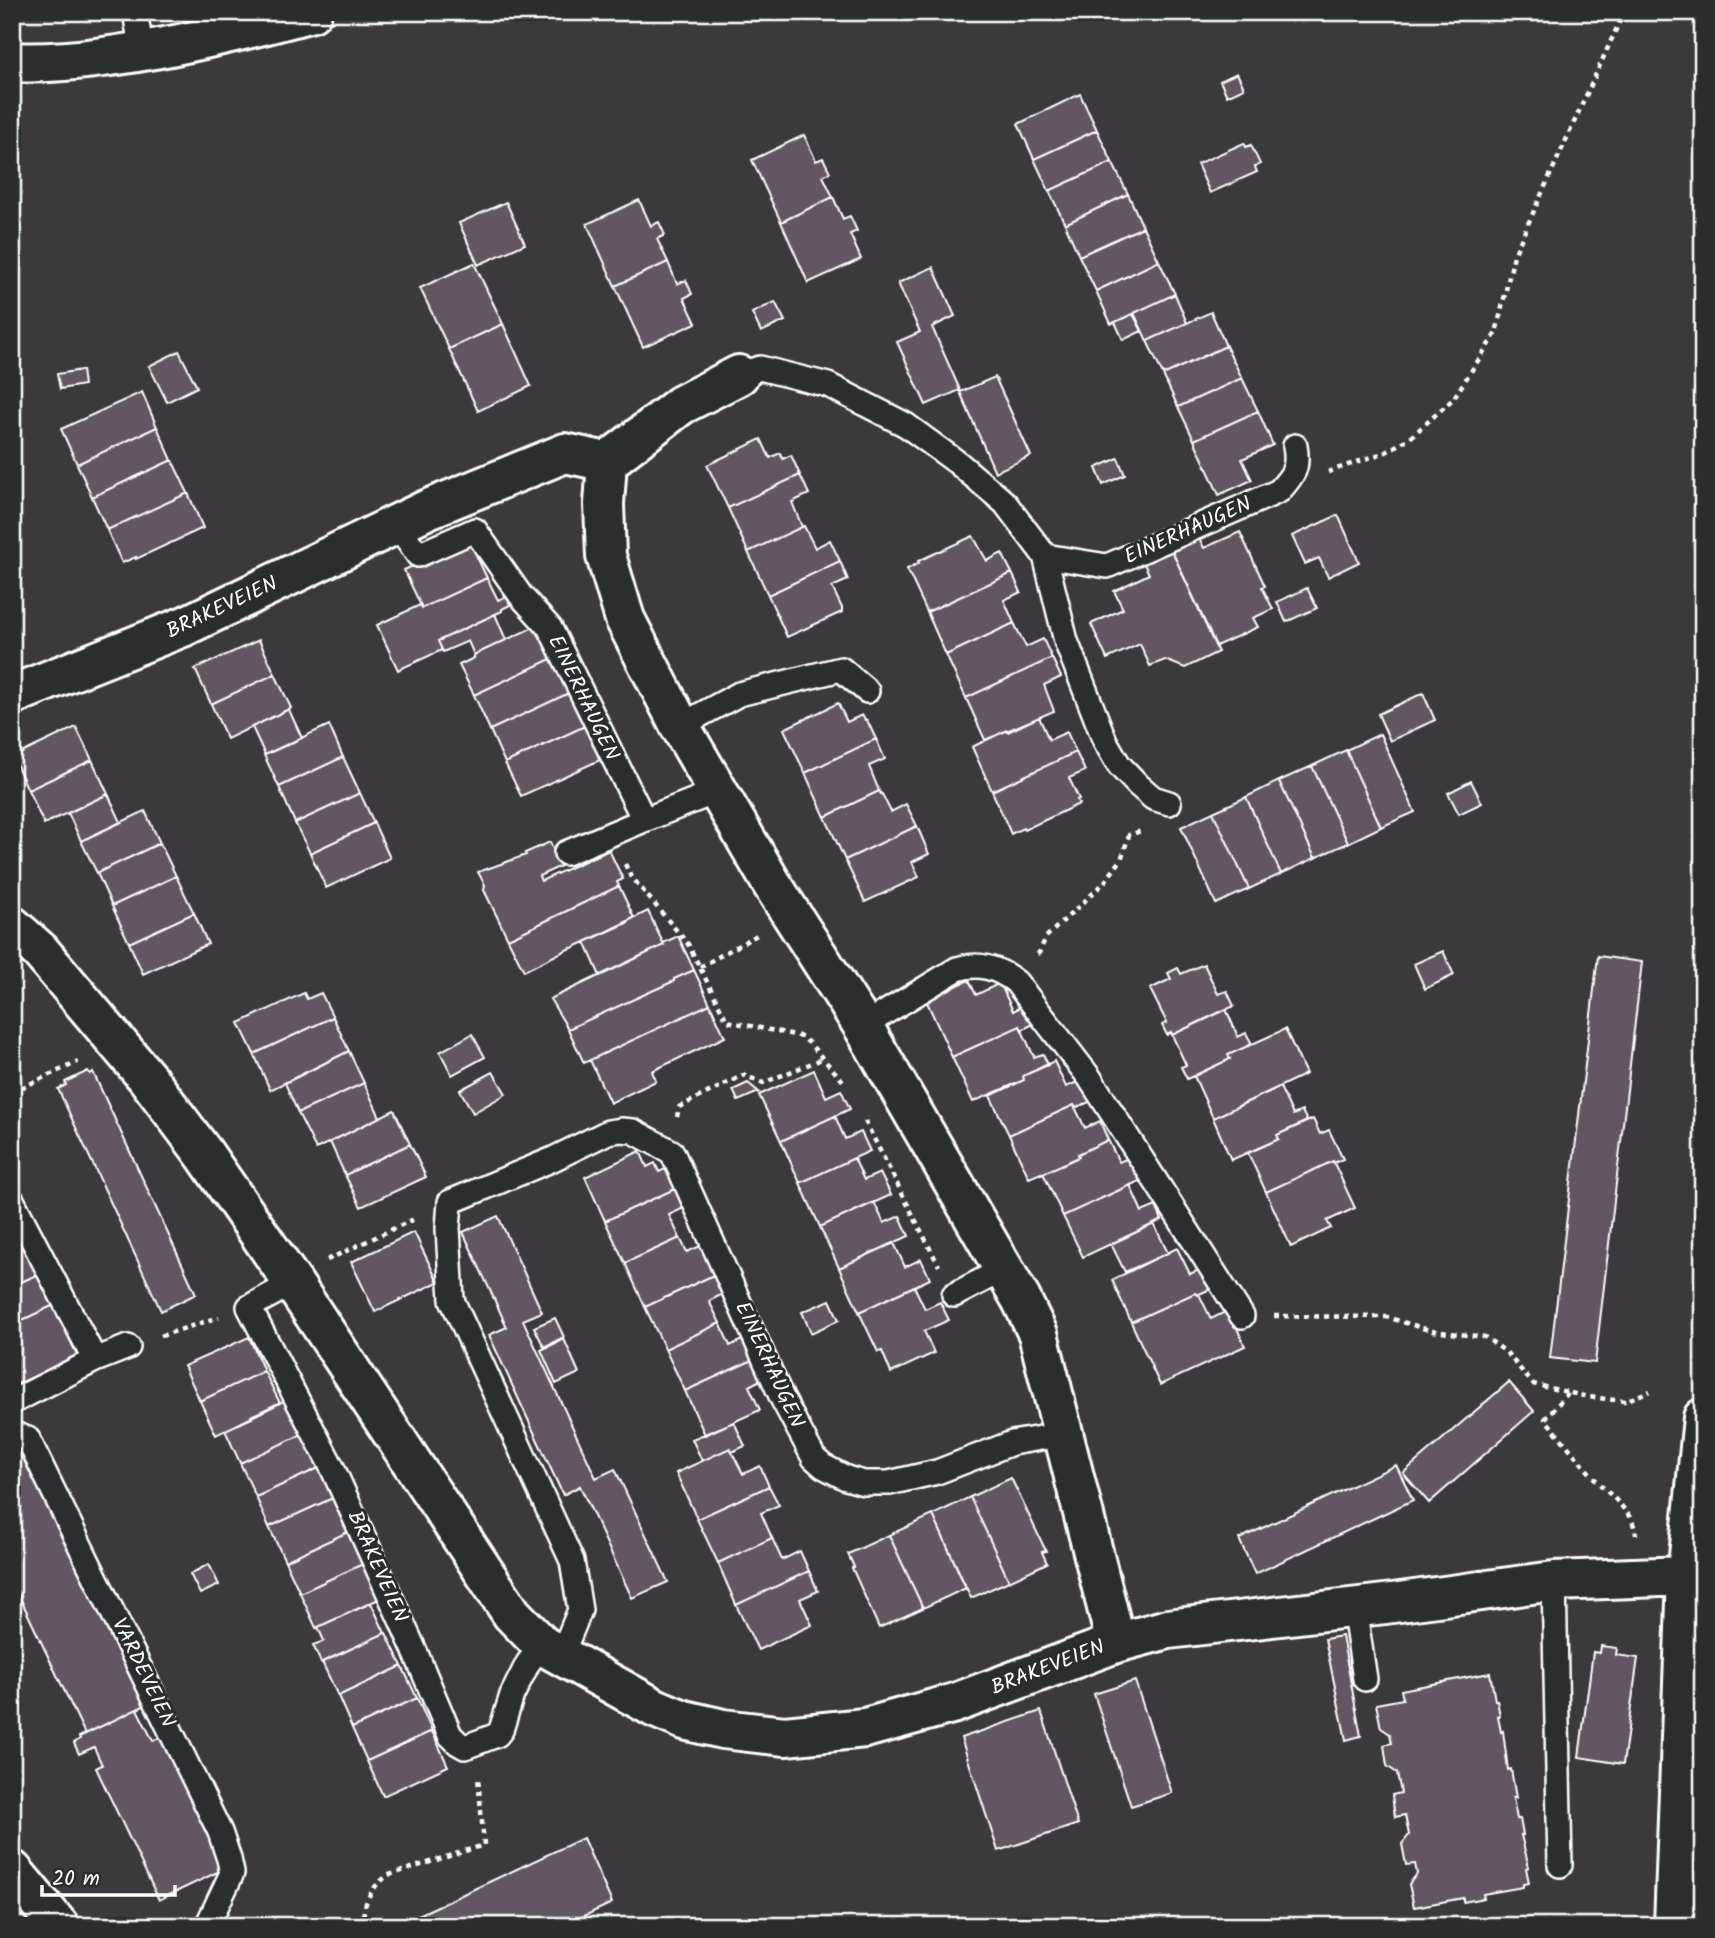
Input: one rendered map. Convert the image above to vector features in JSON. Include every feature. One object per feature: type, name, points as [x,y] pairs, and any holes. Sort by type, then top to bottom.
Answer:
[{"type":"street","points":[[12,62],[60,62],[142,52],[242,32],[312,12]]},
{"type":"street","points":[[738,375],[681,405],[607,462],[604,504],[606,556],[625,619],[681,726],[792,916],[863,1026],[1004,1269],[1038,1335],[1116,1643]]},
{"type":"street","points":[[412,517],[565,453],[607,462]]},
{"type":"street","name":"BRAKEVEIEN","points":[[12,695],[186,626],[412,517]]},
{"type":"street","name":"BRAKEVEIEN","points":[[12,926],[40,951],[148,1079],[205,1155],[512,1614],[551,1650],[655,1708],[684,1720],[723,1729],[785,1736],[865,1727],[955,1703],[1116,1643],[1168,1629],[1554,1581],[1688,1576]]},
{"type":"street","points":[[1674,1926],[1688,1576],[1703,1418]]},
{"type":"street","points":[[12,1870],[59,1926]]},
{"type":"lane","points":[[135,12],[142,52]]},
{"type":"lane","points":[[738,375],[760,368],[828,385],[906,425],[958,463],[1005,503],[1045,556],[1066,641],[1105,741],[1119,765],[1138,785],[1153,797],[1169,803]]},
{"type":"lane","points":[[1293,475],[1298,461],[1295,446]]},
{"type":"lane","name":"EINERHAUGEN","points":[[1045,556],[1107,566],[1279,491],[1293,475]]},
{"type":"lane","name":"EINERHAUGEN","points":[[412,517],[418,555],[475,530],[521,596],[550,628],[644,820]]},
{"type":"lane","points":[[681,726],[739,694],[841,669],[867,691]]},
{"type":"lane","points":[[566,853],[718,791]]},
{"type":"lane","points":[[863,1026],[957,969],[970,965],[1000,971],[1016,982],[1089,1077],[1242,1316]]},
{"type":"lane","points":[[475,1745],[497,1735],[501,1730],[512,1695],[528,1663],[551,1650],[580,1610],[572,1561],[452,1300],[448,1228],[450,1202],[551,1160],[608,1132],[633,1131],[672,1152]]},
{"type":"lane","name":"EINERHAUGEN","points":[[672,1152],[782,1398],[814,1458],[823,1466],[863,1483],[889,1483],[937,1472],[1012,1443],[1064,1434]]},
{"type":"lane","points":[[12,1200],[95,1360]]},
{"type":"lane","points":[[954,1295],[1004,1269]]},
{"type":"lane","points":[[249,1307],[293,1283]]},
{"type":"lane","name":"BRAKEVEIEN","points":[[249,1307],[332,1467],[450,1735],[465,1747],[475,1745]]},
{"type":"lane","points":[[12,1402],[95,1360],[128,1347]]},
{"type":"lane","name":"VARDEVEIEN","points":[[12,1433],[28,1439],[220,1832],[232,1873],[207,1926]]},
{"type":"lane","points":[[1554,1581],[1560,1865]]},
{"type":"lane","points":[[1354,1607],[1365,1679]]},
{"type":"path","points":[[1293,475],[1317,475],[1386,452],[1411,437],[1453,399],[1496,333],[1514,255],[1624,12]]},
{"type":"path","points":[[612,834],[630,875],[688,944],[727,1021],[799,1036],[814,1045],[822,1059],[848,1087]]},
{"type":"path","points":[[989,968],[1039,953],[1046,937],[1104,883],[1121,860],[1129,835]]},
{"type":"path","points":[[700,967],[792,916]]},
{"type":"path","points":[[12,1092],[118,1044]]},
{"type":"path","points":[[672,1152],[679,1107],[744,1075],[763,1083],[822,1059]]},
{"type":"path","points":[[861,1112],[954,1295]]},
{"type":"path","points":[[293,1283],[304,1270],[450,1202]]},
{"type":"path","points":[[128,1347],[249,1307]]},
{"type":"path","points":[[1242,1316],[1387,1317],[1432,1331],[1485,1337],[1506,1352],[1533,1384],[1588,1398],[1625,1401],[1650,1391]]},
{"type":"path","points":[[1568,1393],[1545,1419],[1596,1481],[1610,1492]]},
{"type":"path","points":[[363,1926],[362,1914],[368,1897],[378,1882],[389,1875],[484,1844],[475,1745]]},
{"type":"building","points":[[1237,73],[1244,88],[1227,96],[1220,81]]},
{"type":"building","points":[[1080,94],[1097,130],[1034,159],[1018,124]]},
{"type":"building","points":[[1097,130],[1112,162],[1049,191],[1034,159]]},
{"type":"building","points":[[804,135],[816,161],[823,158],[830,172],[823,176],[833,197],[781,222],[752,160]]},
{"type":"building","points":[[1244,143],[1246,147],[1251,145],[1260,164],[1255,167],[1257,172],[1210,193],[1197,164]]},
{"type":"building","points":[[1112,162],[1128,194],[1065,224],[1049,191]]},
{"type":"building","points":[[1128,194],[1143,227],[1079,256],[1065,224]]},
{"type":"building","points":[[833,197],[843,219],[850,216],[857,231],[850,234],[861,259],[808,283],[781,222]]},
{"type":"building","points":[[639,200],[651,226],[659,222],[665,235],[657,239],[668,262],[615,286],[587,224]]},
{"type":"building","points":[[506,202],[525,244],[478,265],[459,223]]},
{"type":"building","points":[[1143,227],[1159,261],[1096,291],[1079,256]]},
{"type":"building","points":[[1159,261],[1175,294],[1111,324],[1096,291]]},
{"type":"building","points":[[668,262],[677,284],[686,280],[692,294],[684,298],[696,323],[643,347],[615,286]]},
{"type":"building","points":[[474,263],[503,324],[449,349],[420,288]]},
{"type":"building","points":[[933,267],[955,316],[932,327],[960,390],[926,405],[897,342],[920,332],[898,283]]},
{"type":"building","points":[[1175,294],[1187,323],[1147,341],[1134,313]]},
{"type":"building","points":[[775,302],[785,321],[761,332],[752,313]]},
{"type":"building","points":[[1211,312],[1226,346],[1163,375],[1147,341]]},
{"type":"building","points":[[1133,314],[1142,331],[1123,340],[1115,322]]},
{"type":"building","points":[[503,324],[531,386],[478,411],[449,349]]},
{"type":"building","points":[[1226,346],[1242,378],[1178,407],[1163,375]]},
{"type":"building","points":[[179,351],[197,387],[167,402],[149,366]]},
{"type":"building","points":[[82,370],[84,385],[60,389],[57,374]]},
{"type":"building","points":[[995,377],[1031,456],[995,472],[960,392]]},
{"type":"building","points":[[1242,378],[1258,411],[1194,440],[1178,407]]},
{"type":"building","points":[[142,392],[157,427],[77,464],[61,429]]},
{"type":"building","points":[[1258,411],[1273,445],[1242,459],[1252,480],[1219,495],[1194,440]]},
{"type":"building","points":[[157,427],[172,460],[92,497],[77,464]]},
{"type":"building","points":[[761,439],[770,458],[780,453],[783,459],[791,455],[800,475],[728,508],[707,465]]},
{"type":"building","points":[[1118,458],[1125,475],[1103,485],[1096,468]]},
{"type":"building","points":[[172,460],[188,493],[107,530],[92,497]]},
{"type":"building","points":[[800,475],[809,494],[792,502],[802,527],[748,552],[728,508]]},
{"type":"building","points":[[188,493],[203,528],[122,563],[107,530]]},
{"type":"building","points":[[1338,515],[1359,562],[1328,577],[1319,558],[1305,564],[1292,536]]},
{"type":"building","points":[[804,526],[815,548],[830,540],[840,561],[768,595],[748,552]]},
{"type":"building","points":[[1240,532],[1273,609],[1253,618],[1258,627],[1216,646],[1172,551],[1199,538],[1204,548]]},
{"type":"building","points":[[973,536],[987,561],[1002,553],[1012,573],[927,612],[907,569],[919,563],[918,561]]},
{"type":"building","points":[[469,540],[487,578],[422,608],[404,570]]},
{"type":"building","points":[[1172,551],[1218,652],[1185,668],[1165,660],[1150,666],[1140,644],[1107,659],[1091,624],[1123,609],[1114,591],[1149,574],[1144,564]]},
{"type":"building","points":[[840,561],[848,580],[832,587],[842,612],[787,637],[768,595]]},
{"type":"building","points":[[1012,573],[1021,592],[1004,600],[1014,623],[946,655],[927,612]]},
{"type":"building","points":[[487,578],[498,600],[507,596],[510,605],[438,641],[442,650],[398,670],[377,625]]},
{"type":"building","points":[[1307,588],[1317,608],[1286,622],[1277,602]]},
{"type":"building","points":[[495,614],[506,640],[474,655],[468,641],[443,652],[438,641]]},
{"type":"building","points":[[1014,623],[1026,647],[1043,639],[1052,658],[966,698],[946,655]]},
{"type":"building","points":[[538,625],[553,658],[474,695],[459,665],[474,658],[474,655]]},
{"type":"building","points":[[259,640],[275,674],[211,704],[195,669]]},
{"type":"building","points":[[553,658],[569,693],[490,730],[474,695]]},
{"type":"building","points":[[1052,658],[1061,677],[1044,685],[1054,711],[985,740],[966,698]]},
{"type":"building","points":[[275,674],[291,708],[227,739],[211,704]]},
{"type":"building","points":[[569,693],[585,726],[505,763],[490,730]]},
{"type":"building","points":[[1423,693],[1435,720],[1390,741],[1378,714]]},
{"type":"building","points":[[838,703],[847,722],[862,715],[876,739],[805,773],[784,729]]},
{"type":"building","points":[[291,708],[289,710],[302,738],[265,755],[252,727]]},
{"type":"building","points":[[1039,717],[1049,740],[1067,732],[1076,752],[992,791],[972,747]]},
{"type":"building","points":[[329,725],[343,757],[279,787],[264,755]]},
{"type":"building","points":[[585,726],[600,760],[521,796],[505,763]]},
{"type":"building","points":[[76,727],[92,760],[28,790],[13,757]]},
{"type":"building","points":[[1380,734],[1415,812],[1381,827],[1346,750]]},
{"type":"building","points":[[876,739],[885,759],[869,766],[879,791],[825,817],[805,773]]},
{"type":"building","points":[[1346,750],[1381,827],[1348,843],[1312,766]]},
{"type":"building","points":[[1076,752],[1085,771],[1069,778],[1079,804],[1011,834],[992,791]]},
{"type":"building","points":[[343,757],[360,793],[295,823],[279,787]]},
{"type":"building","points":[[92,760],[108,794],[44,824],[28,790]]},
{"type":"building","points":[[1312,766],[1348,843],[1315,858],[1279,781]]},
{"type":"building","points":[[1279,781],[1315,858],[1281,874],[1246,797]]},
{"type":"building","points":[[1471,781],[1482,803],[1459,814],[1448,793]]},
{"type":"building","points":[[879,791],[891,812],[906,804],[917,826],[845,860],[825,817]]},
{"type":"building","points":[[360,793],[374,823],[310,853],[295,823]]},
{"type":"building","points":[[108,794],[121,822],[81,841],[68,813]]},
{"type":"building","points":[[1246,797],[1281,874],[1249,889],[1213,812]]},
{"type":"building","points":[[145,811],[160,843],[97,873],[81,841]]},
{"type":"building","points":[[1213,812],[1249,889],[1216,904],[1181,827]]},
{"type":"building","points":[[374,823],[390,858],[326,888],[310,853]]},
{"type":"building","points":[[917,826],[929,854],[912,862],[919,877],[865,902],[845,860]]},
{"type":"building","points":[[550,842],[561,866],[539,876],[541,881],[609,850],[623,879],[617,882],[619,886],[508,939],[478,872],[526,855],[525,853]]},
{"type":"building","points":[[160,843],[176,876],[112,906],[97,873]]},
{"type":"building","points":[[176,876],[194,913],[129,943],[112,906]]},
{"type":"building","points":[[619,886],[634,918],[524,971],[508,939]]},
{"type":"building","points":[[648,911],[664,945],[600,976],[585,942]]},
{"type":"building","points":[[194,913],[208,944],[143,974],[129,943]]},
{"type":"building","points":[[678,936],[694,970],[568,1029],[550,999]]},
{"type":"building","points":[[1443,951],[1454,975],[1425,989],[1414,964]]},
{"type":"building","points":[[1598,956],[1642,962],[1595,1363],[1550,1358]]},
{"type":"building","points":[[1204,964],[1218,994],[1227,991],[1234,1006],[1167,1035],[1162,1025],[1167,1023],[1150,989],[1171,979],[1168,973],[1178,968],[1181,974]]},
{"type":"building","points":[[694,970],[710,1004],[584,1063],[568,1029]]},
{"type":"building","points":[[969,980],[976,995],[1000,983],[1013,1011],[1026,1004],[1035,1023],[1022,1030],[1020,1026],[952,1057],[926,1000]]},
{"type":"building","points":[[304,993],[307,999],[321,993],[333,1017],[254,1054],[239,1023]]},
{"type":"building","points":[[710,1004],[725,1037],[652,1071],[656,1081],[610,1103],[590,1060]]},
{"type":"building","points":[[1226,1009],[1238,1037],[1246,1033],[1252,1044],[1228,1055],[1230,1059],[1187,1079],[1181,1067],[1186,1065],[1172,1035]]},
{"type":"building","points":[[333,1017],[349,1051],[270,1090],[254,1054]]},
{"type":"building","points":[[1020,1026],[1034,1057],[1043,1054],[1048,1065],[1023,1076],[1024,1080],[973,1102],[952,1057]]},
{"type":"building","points":[[1285,1029],[1306,1074],[1213,1118],[1194,1076],[1230,1059],[1228,1055]]},
{"type":"building","points":[[472,1034],[485,1057],[452,1075],[440,1052]]},
{"type":"building","points":[[349,1051],[364,1083],[298,1113],[285,1083]]},
{"type":"building","points":[[1054,1061],[1066,1087],[1082,1080],[1092,1101],[1075,1108],[1074,1105],[1009,1135],[990,1096],[1024,1080],[1023,1076]]},
{"type":"building","points":[[814,1070],[826,1097],[841,1090],[850,1109],[781,1141],[759,1095]]},
{"type":"building","points":[[88,1071],[90,1074],[93,1072],[196,1294],[161,1311],[58,1089],[66,1085],[65,1082]]},
{"type":"building","points":[[493,1072],[506,1094],[473,1113],[460,1090]]},
{"type":"building","points":[[364,1083],[380,1117],[316,1149],[298,1113]]},
{"type":"building","points":[[748,1083],[759,1092],[738,1101],[733,1090]]},
{"type":"building","points":[[1280,1087],[1293,1115],[1302,1111],[1307,1121],[1277,1135],[1279,1139],[1231,1160],[1213,1118]]},
{"type":"building","points":[[1074,1105],[1085,1128],[1100,1121],[1108,1140],[1078,1154],[1079,1157],[1029,1178],[1009,1135]]},
{"type":"building","points":[[394,1110],[410,1144],[345,1175],[330,1142]]},
{"type":"building","points":[[835,1116],[845,1139],[861,1132],[870,1151],[800,1183],[781,1141]]},
{"type":"building","points":[[1313,1119],[1320,1134],[1329,1130],[1343,1159],[1334,1163],[1333,1161],[1266,1192],[1248,1153],[1279,1139],[1277,1135]]},
{"type":"building","points":[[1108,1140],[1119,1162],[1133,1156],[1144,1179],[1063,1216],[1043,1173]]},
{"type":"building","points":[[410,1144],[426,1177],[361,1207],[345,1175]]},
{"type":"building","points":[[640,1151],[647,1167],[655,1163],[659,1172],[670,1167],[679,1187],[605,1221],[585,1177]]},
{"type":"building","points":[[854,1158],[864,1180],[880,1173],[891,1195],[820,1227],[800,1183]]},
{"type":"building","points":[[1333,1161],[1355,1208],[1327,1221],[1331,1228],[1291,1247],[1266,1192]]},
{"type":"building","points":[[1130,1185],[1142,1212],[1156,1206],[1162,1220],[1083,1257],[1063,1216]]},
{"type":"building","points":[[679,1187],[688,1206],[669,1215],[680,1238],[625,1263],[605,1221]]},
{"type":"building","points":[[874,1202],[884,1223],[900,1216],[909,1236],[839,1268],[820,1227]]},
{"type":"building","points":[[12,1215],[24,1241],[12,1246]]},
{"type":"building","points":[[498,1216],[542,1312],[523,1320],[596,1478],[615,1469],[668,1582],[632,1598],[580,1486],[563,1495],[489,1335],[507,1327],[463,1232]]},
{"type":"building","points":[[1154,1224],[1168,1253],[1125,1272],[1111,1244]]},
{"type":"building","points":[[414,1232],[438,1282],[375,1312],[351,1262]]},
{"type":"building","points":[[680,1238],[687,1252],[705,1244],[718,1273],[645,1307],[625,1263]]},
{"type":"building","points":[[24,1241],[39,1274],[12,1286],[12,1246]]},
{"type":"building","points":[[894,1243],[905,1267],[921,1259],[930,1279],[859,1312],[839,1268]]},
{"type":"building","points":[[1177,1248],[1190,1274],[1205,1267],[1215,1287],[1197,1295],[1195,1293],[1131,1322],[1112,1280]]},
{"type":"building","points":[[718,1273],[727,1292],[709,1301],[720,1323],[665,1349],[645,1307]]},
{"type":"building","points":[[39,1274],[54,1305],[12,1325],[12,1286]]},
{"type":"building","points":[[914,1286],[925,1309],[940,1302],[949,1320],[924,1331],[934,1353],[891,1373],[882,1351],[878,1352],[859,1312]]},
{"type":"building","points":[[1195,1293],[1199,1294],[1211,1319],[1229,1310],[1245,1346],[1160,1385],[1131,1322]]},
{"type":"building","points":[[830,1300],[839,1320],[811,1333],[802,1312]]},
{"type":"building","points":[[54,1305],[78,1357],[13,1386],[12,1325]]},
{"type":"building","points":[[555,1318],[564,1337],[544,1347],[534,1327]]},
{"type":"building","points":[[720,1323],[730,1346],[748,1337],[757,1358],[685,1391],[665,1349]]},
{"type":"building","points":[[249,1337],[264,1371],[200,1401],[184,1366]]},
{"type":"building","points":[[564,1339],[579,1373],[556,1384],[541,1350]]},
{"type":"building","points":[[757,1358],[766,1377],[749,1386],[760,1410],[705,1435],[685,1391]]},
{"type":"building","points":[[264,1371],[280,1403],[216,1435],[200,1401]]},
{"type":"building","points":[[1509,1382],[1534,1411],[1429,1503],[1403,1473]]},
{"type":"building","points":[[289,1398],[305,1433],[240,1463],[225,1430]]},
{"type":"building","points":[[734,1422],[745,1446],[732,1452],[730,1448],[702,1461],[692,1439]]},
{"type":"building","points":[[305,1433],[321,1467],[256,1497],[240,1463]]},
{"type":"building","points":[[26,1441],[150,1703],[85,1734],[12,1581],[12,1447]]},
{"type":"building","points":[[730,1448],[743,1474],[760,1466],[769,1486],[697,1519],[676,1473]]},
{"type":"building","points":[[1396,1465],[1413,1500],[1255,1574],[1239,1539]]},
{"type":"building","points":[[321,1467],[335,1497],[269,1527],[256,1497]]},
{"type":"building","points":[[1011,1478],[1046,1551],[1042,1552],[1047,1563],[1009,1581],[970,1497]]},
{"type":"building","points":[[769,1486],[779,1505],[761,1513],[772,1538],[718,1563],[697,1519]]},
{"type":"building","points":[[335,1497],[350,1531],[285,1561],[269,1527]]},
{"type":"building","points":[[970,1497],[1009,1581],[971,1598],[933,1515]]},
{"type":"building","points":[[933,1515],[966,1588],[923,1608],[889,1535]]},
{"type":"building","points":[[350,1531],[365,1563],[300,1593],[285,1561]]},
{"type":"building","points":[[889,1535],[923,1608],[879,1628],[848,1554]]},
{"type":"building","points":[[772,1538],[782,1560],[800,1551],[809,1571],[736,1605],[718,1563]]},
{"type":"building","points":[[365,1563],[381,1598],[316,1628],[300,1593]]},
{"type":"building","points":[[209,1564],[219,1585],[200,1594],[190,1574]]},
{"type":"building","points":[[809,1571],[818,1591],[800,1599],[812,1625],[758,1650],[736,1605]]},
{"type":"building","points":[[371,1603],[385,1633],[321,1663],[313,1645],[324,1641],[318,1627]]},
{"type":"building","points":[[386,1633],[402,1666],[338,1696],[322,1662]]},
{"type":"building","points":[[1342,1636],[1361,1736],[1346,1740],[1325,1639]]},
{"type":"building","points":[[1601,1646],[1617,1648],[1616,1655],[1638,1658],[1623,1764],[1579,1757],[1593,1652],[1600,1653]]},
{"type":"building","points":[[402,1666],[417,1698],[352,1728],[338,1696]]},
{"type":"building","points":[[1490,1673],[1501,1732],[1503,1731],[1508,1770],[1511,1769],[1516,1798],[1513,1798],[1517,1819],[1520,1819],[1529,1867],[1526,1868],[1529,1883],[1523,1884],[1523,1887],[1483,1894],[1484,1898],[1463,1902],[1463,1898],[1414,1907],[1409,1884],[1417,1874],[1415,1864],[1406,1865],[1402,1844],[1409,1835],[1405,1815],[1395,1817],[1392,1795],[1401,1793],[1397,1773],[1387,1766],[1384,1745],[1392,1743],[1390,1734],[1381,1728],[1376,1704],[1403,1699],[1401,1690]]},
{"type":"building","points":[[1135,1681],[1172,1793],[1131,1806],[1094,1694]]},
{"type":"building","points":[[417,1698],[432,1731],[367,1761],[352,1728]]},
{"type":"building","points":[[137,1709],[153,1741],[161,1737],[224,1869],[159,1900],[96,1768],[102,1765],[94,1747],[79,1754],[74,1743],[79,1737]]},
{"type":"building","points":[[1041,1711],[1078,1824],[998,1851],[961,1738]]},
{"type":"building","points":[[432,1731],[448,1766],[383,1796],[367,1761]]},
{"type":"building","points":[[583,1838],[612,1903],[563,1926],[395,1926]]}]
